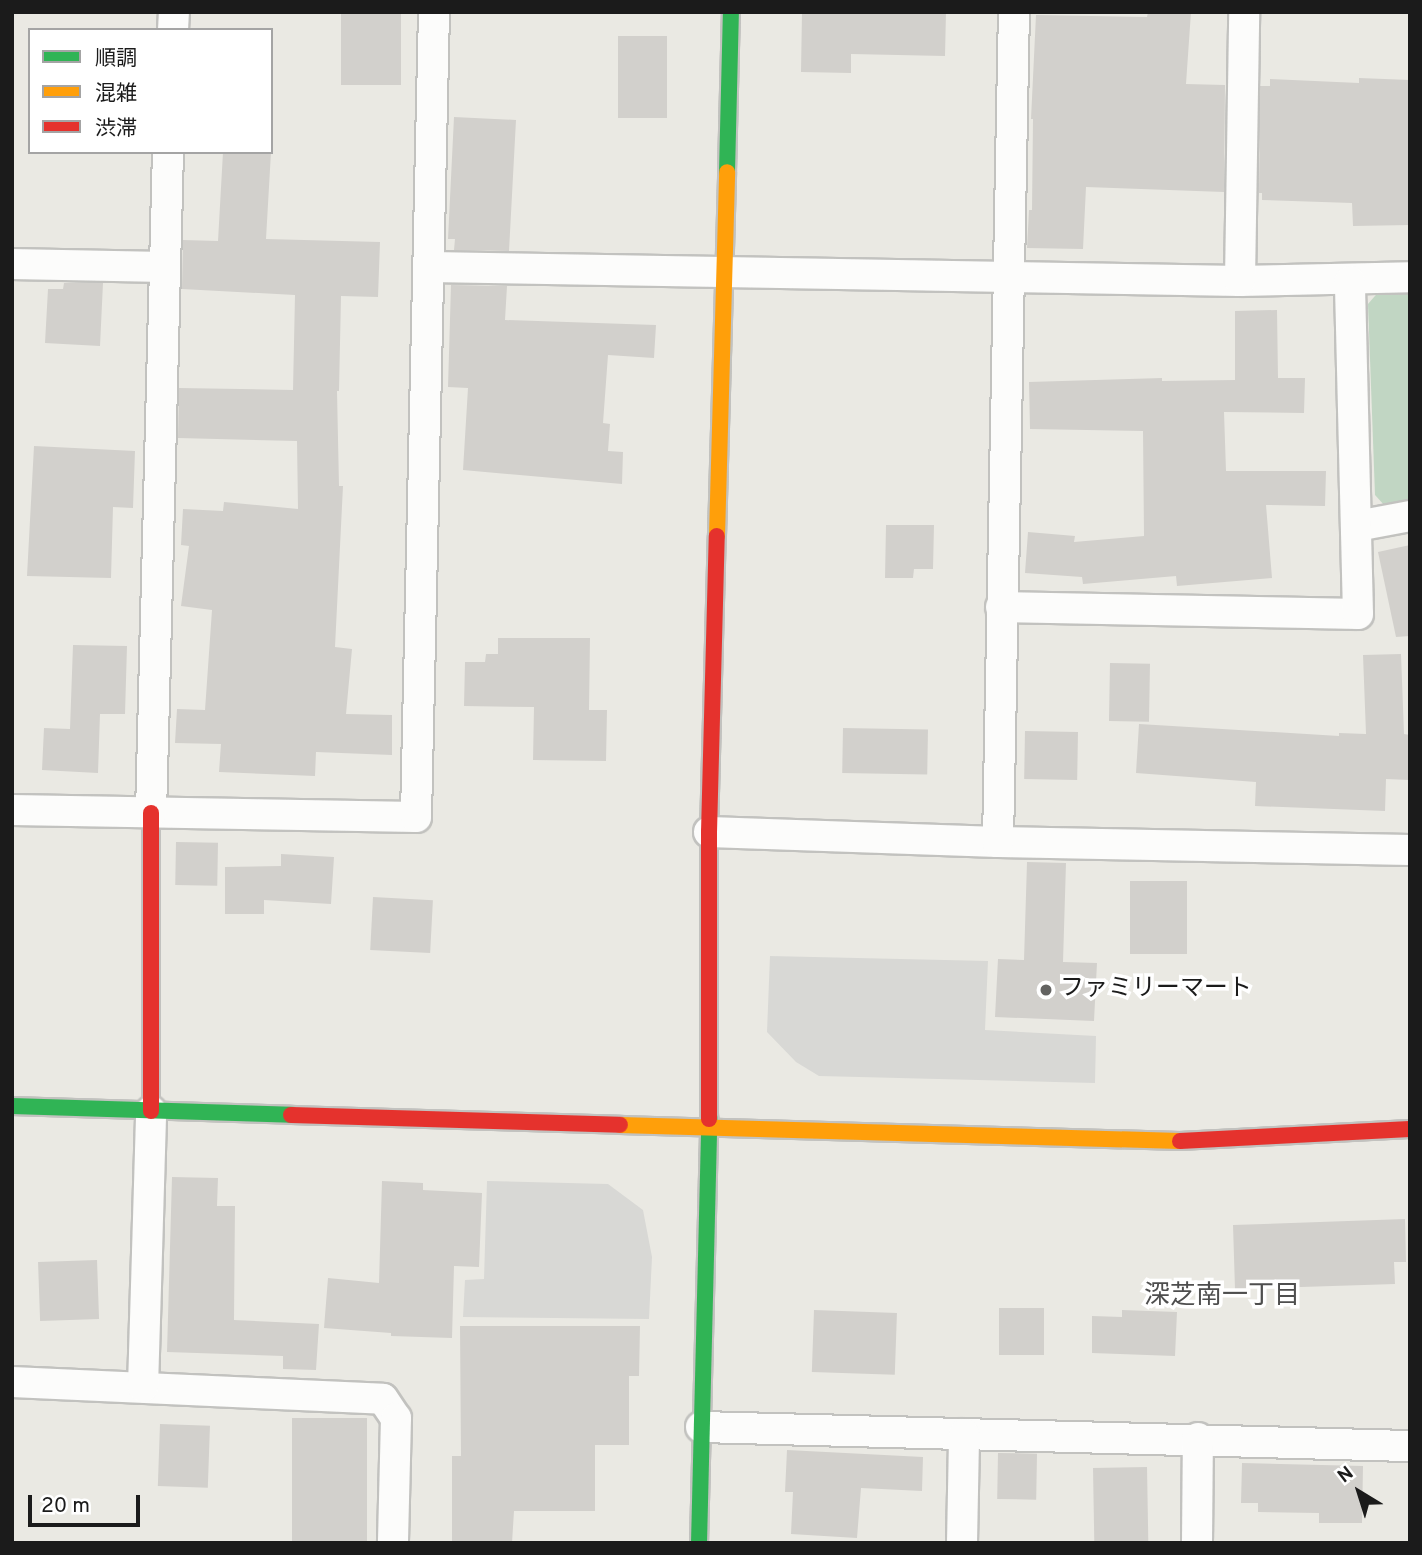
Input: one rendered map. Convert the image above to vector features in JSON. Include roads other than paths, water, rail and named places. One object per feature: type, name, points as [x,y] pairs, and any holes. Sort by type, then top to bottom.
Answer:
[{"type":"street","points":[[12,810],[416,817],[430,267],[433,12]]},
{"type":"street","points":[[698,1543],[709,1128],[709,832],[731,12]]},
{"type":"street","points":[[998,842],[1000,607],[1014,12]]},
{"type":"street","points":[[1240,281],[1244,12]]},
{"type":"street","points":[[143,1387],[151,1111],[151,813],[168,154]]},
{"type":"street","points":[[12,264],[163,267]]},
{"type":"street","points":[[430,267],[725,275],[1240,281],[1350,281],[1410,277]]},
{"type":"street","points":[[1000,607],[1358,614],[1350,281]]},
{"type":"street","points":[[1357,526],[1410,516]]},
{"type":"street","points":[[709,832],[998,842],[1410,850]]},
{"type":"street","points":[[12,1106],[1154,1142],[1410,1129]]},
{"type":"street","points":[[12,1382],[383,1399],[396,1418],[393,1543]]},
{"type":"street","points":[[701,1427],[1198,1438],[1410,1446]]},
{"type":"street","points":[[962,1543],[964,1434]]},
{"type":"street","points":[[1197,1543],[1198,1438]]},
{"type":"place","name":"ファミリーマート","points":[[1046,990]]},
{"type":"district","name":"深芝南一丁目","points":[[1222,1297]]}]
